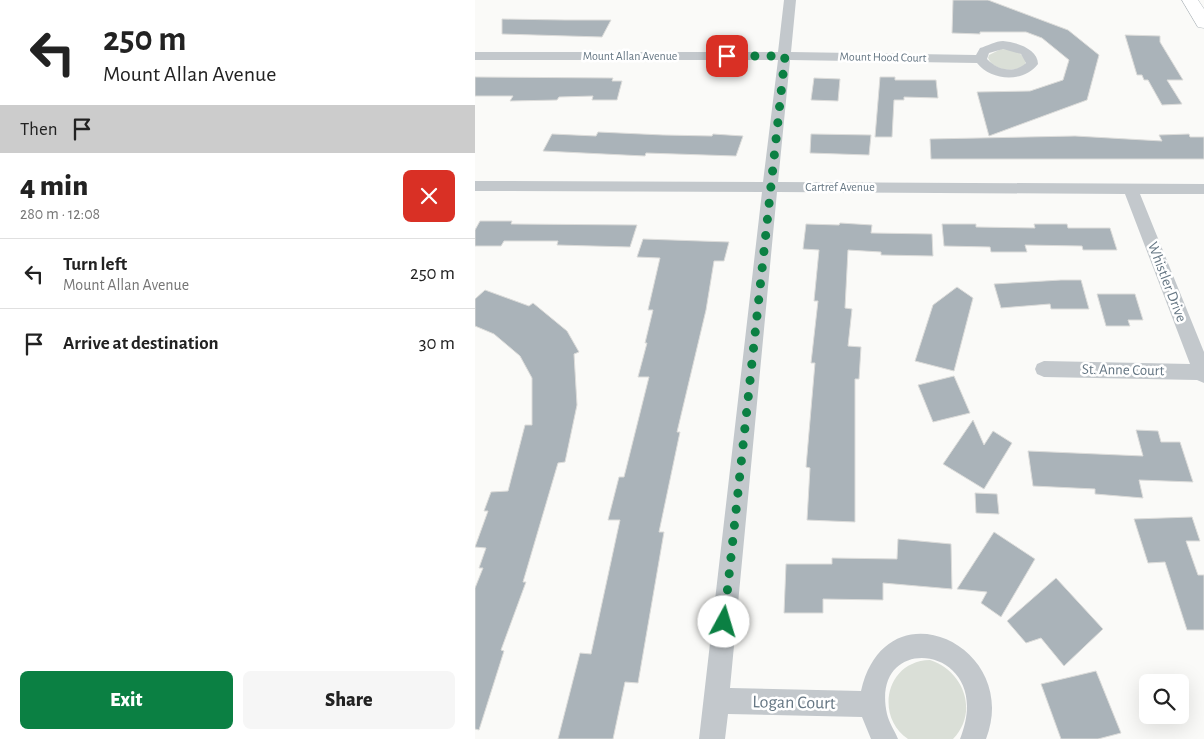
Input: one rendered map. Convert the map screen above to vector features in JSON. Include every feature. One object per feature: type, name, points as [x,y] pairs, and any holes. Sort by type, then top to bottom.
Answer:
[{"type":"main road","points":[[1189,0],[1204,23]]},
{"type":"street","points":[[712,739],[790,0]]},
{"type":"street","name":"Mount Allan Avenue","points":[[475,56],[785,56]]},
{"type":"street","name":"Mount Hood Court","points":[[785,56],[981,59]]},
{"type":"street","name":"Cartref Avenue","points":[[475,186],[1204,190]]},
{"type":"street","name":"Whistler Drive","points":[[1131,189],[1203,373]]},
{"type":"street","name":"St. Anne Court","points":[[1043,368],[1203,373]]},
{"type":"street","points":[[885,739],[877,726],[873,704],[874,686],[881,669],[891,656],[905,648],[921,644],[937,647],[952,654],[965,666],[975,682],[980,701],[979,722],[973,739]]},
{"type":"street","name":"Logan Court","points":[[716,701],[873,704]]},
{"type":"shaded area","points":[[1001,49],[1019,53],[1026,61],[1025,65],[1010,70],[995,66],[988,58],[989,55]]},
{"type":"shaded area","points":[[930,660],[942,665],[952,673],[964,694],[966,705],[965,717],[961,728],[953,739],[908,739],[891,718],[890,692],[895,680],[903,670],[915,663]]},
{"type":"building","points":[[953,0],[988,0],[1068,30],[1099,55],[1087,100],[989,136],[977,92],[1030,91],[1063,80],[1069,60],[1042,38],[1026,32],[952,33]]},
{"type":"building","points":[[502,19],[611,20],[602,37],[502,34]]},
{"type":"building","points":[[1125,35],[1160,36],[1160,42],[1183,80],[1167,80],[1182,104],[1162,105],[1148,80],[1144,80],[1142,75],[1137,75]]},
{"type":"building","points":[[475,77],[613,78],[612,81],[622,81],[617,100],[592,100],[593,96],[559,97],[557,100],[510,101],[513,96],[475,96]]},
{"type":"building","points":[[880,77],[895,77],[895,80],[936,80],[938,98],[904,97],[904,100],[894,100],[892,137],[875,137]]},
{"type":"building","points":[[814,78],[840,79],[838,101],[811,100]]},
{"type":"building","points":[[598,132],[743,136],[736,156],[646,153],[645,156],[543,151],[552,134],[596,136]]},
{"type":"building","points":[[811,134],[871,135],[869,155],[810,153]]},
{"type":"building","points":[[1189,134],[1190,137],[1204,137],[1204,159],[931,159],[930,139],[1075,136],[1162,141],[1159,135]]},
{"type":"building","points":[[480,221],[512,221],[511,224],[637,225],[630,247],[557,245],[558,241],[504,241],[501,246],[475,246],[475,230]]},
{"type":"building","points":[[840,223],[872,225],[871,233],[932,234],[933,256],[881,255],[881,252],[848,250],[845,308],[852,309],[848,346],[861,347],[859,379],[855,379],[855,522],[807,520],[810,468],[806,467],[815,363],[811,363],[818,301],[814,301],[819,250],[803,249],[806,224],[839,225]]},
{"type":"building","points":[[942,224],[976,224],[976,227],[1035,228],[1034,224],[1067,224],[1068,228],[1110,228],[1117,250],[1083,250],[1082,246],[1025,245],[1027,252],[991,252],[990,247],[944,246]]},
{"type":"building","points":[[643,239],[729,242],[724,261],[714,261],[706,310],[677,432],[680,432],[659,532],[664,532],[638,683],[625,682],[613,739],[558,739],[580,653],[591,654],[620,520],[608,520],[619,477],[624,477],[649,377],[638,377],[647,343],[645,343],[653,310],[648,310],[660,258],[637,257]]},
{"type":"building","points":[[1081,280],[1089,309],[1051,309],[1050,304],[1001,308],[994,284]]},
{"type":"building","points":[[957,287],[973,298],[954,371],[915,361],[933,305]]},
{"type":"building","points":[[485,290],[529,306],[533,303],[567,331],[579,352],[574,354],[577,405],[565,462],[558,463],[523,582],[526,582],[501,650],[504,651],[479,730],[475,729],[475,588],[483,568],[479,568],[486,548],[475,547],[488,511],[484,511],[491,492],[508,491],[525,425],[532,425],[532,378],[520,356],[494,334],[475,326],[475,299]]},
{"type":"building","points":[[1097,294],[1135,294],[1143,320],[1128,320],[1130,326],[1106,326]]},
{"type":"building","points":[[954,376],[970,413],[933,422],[918,385]]},
{"type":"building","points":[[973,420],[984,445],[993,431],[1012,443],[984,489],[943,464]]},
{"type":"building","points":[[1136,430],[1158,431],[1161,442],[1180,442],[1193,482],[1139,480],[1143,498],[1095,494],[1095,489],[1033,486],[1028,451],[1143,456]]},
{"type":"building","points":[[975,493],[997,494],[999,514],[976,513]]},
{"type":"building","points":[[1192,517],[1200,541],[1186,541],[1198,575],[1204,575],[1204,630],[1187,630],[1165,562],[1148,563],[1134,519]]},
{"type":"building","points":[[994,532],[1035,559],[1001,617],[981,603],[987,592],[957,589]]},
{"type":"building","points":[[898,539],[951,544],[952,589],[883,583],[883,600],[823,599],[823,613],[784,613],[786,564],[832,564],[832,558],[897,559]]},
{"type":"building","points":[[1056,578],[1103,629],[1064,666],[1041,638],[1026,643],[1007,621]]},
{"type":"building","points":[[1096,671],[1121,733],[1098,739],[1061,739],[1041,684]]},
{"type":"route","points":[[724,622],[785,56],[727,56]]}]
